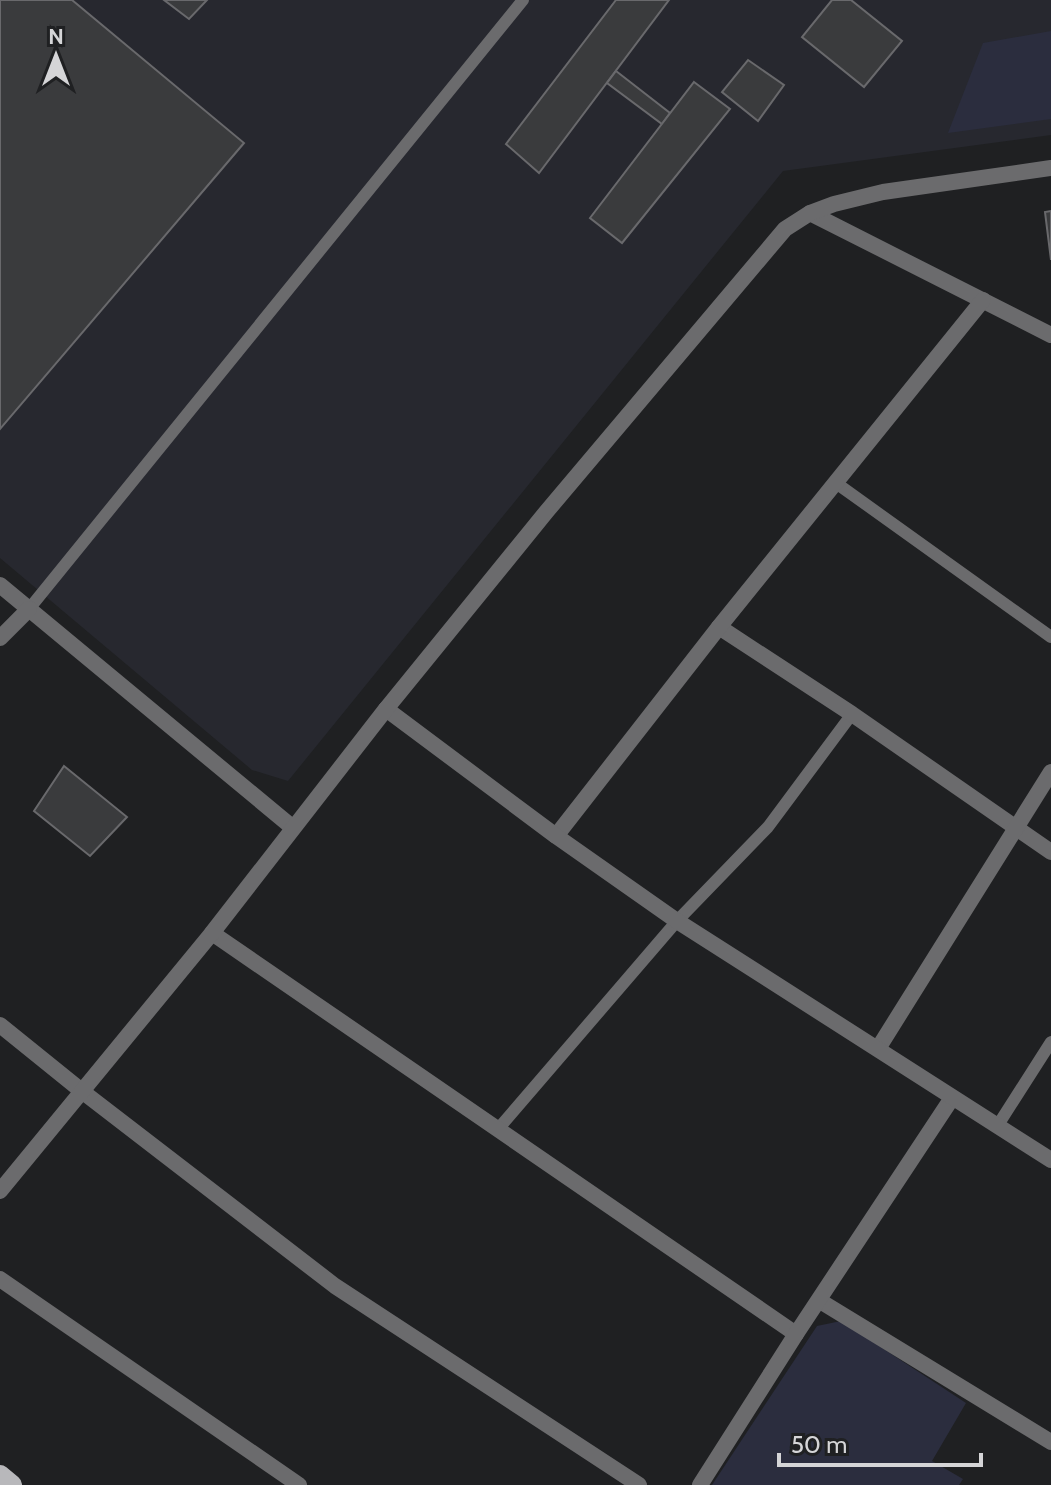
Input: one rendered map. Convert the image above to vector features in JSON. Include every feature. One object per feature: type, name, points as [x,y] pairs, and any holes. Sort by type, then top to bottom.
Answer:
[{"type":"main road","points":[[0,1475],[12,1485]]},
{"type":"street","points":[[0,1191],[212,933],[292,827],[557,499],[785,229],[810,213],[883,192],[1051,168]]},
{"type":"street","points":[[810,213],[1051,335]]},
{"type":"street","points":[[556,836],[719,627],[983,300]]},
{"type":"street","points":[[0,585],[292,827]]},
{"type":"street","points":[[0,638],[29,609]]},
{"type":"street","points":[[719,627],[852,714],[1051,852]]},
{"type":"street","points":[[386,709],[556,836],[677,921],[879,1047],[952,1098],[1051,1160]]},
{"type":"street","points":[[879,1047],[1051,772]]},
{"type":"street","points":[[212,933],[796,1334]]},
{"type":"street","points":[[0,1025],[335,1286],[639,1485]]},
{"type":"street","points":[[700,1485],[952,1098]]},
{"type":"street","points":[[0,1279],[299,1485]]},
{"type":"street","points":[[820,1301],[1051,1442]]},
{"type":"lane","points":[[29,609],[523,0]]},
{"type":"lane","points":[[836,483],[1051,637]]},
{"type":"lane","points":[[499,1128],[677,921],[768,827],[852,714]]},
{"type":"lane","points":[[998,1125],[1051,1042]]},
{"type":"shaded area","points":[[0,0],[1051,0],[1051,135],[783,171],[288,781],[252,770],[0,558]]},
{"type":"shaded area","points":[[1051,31],[1051,119],[948,133],[983,43]]},
{"type":"shaded area","points":[[841,1321],[966,1403],[932,1461],[963,1479],[959,1485],[712,1485],[817,1326]]},
{"type":"building","points":[[0,0],[72,0],[244,143],[0,429]]},
{"type":"building","points":[[164,0],[207,0],[189,19]]},
{"type":"building","points":[[616,0],[669,0],[539,173],[506,144]]},
{"type":"building","points":[[832,0],[851,0],[902,41],[864,87],[802,37]]},
{"type":"building","points":[[748,60],[784,85],[758,121],[722,92]]},
{"type":"building","points":[[616,71],[670,113],[662,124],[607,83]]},
{"type":"building","points":[[694,82],[730,109],[622,243],[590,218]]},
{"type":"building","points":[[1051,211],[1051,260],[1045,212]]},
{"type":"building","points":[[64,766],[127,817],[90,856],[34,811]]}]
